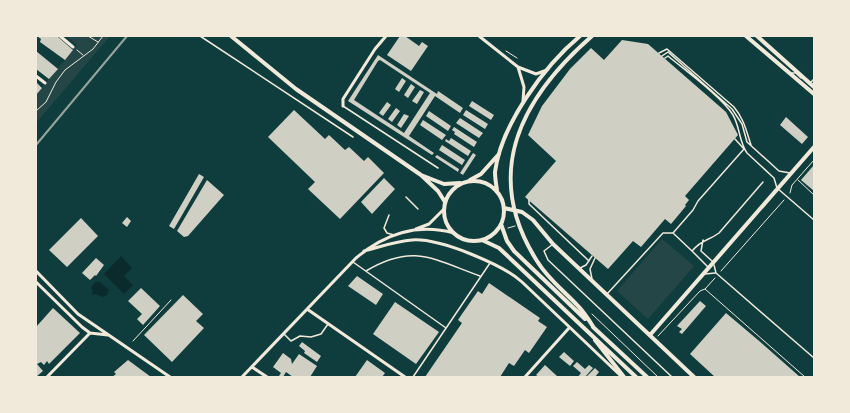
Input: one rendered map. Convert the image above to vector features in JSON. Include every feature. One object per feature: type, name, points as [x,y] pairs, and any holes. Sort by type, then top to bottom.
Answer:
[{"type":"street","points":[[60,36],[73,46]]},
{"type":"street","points":[[231,36],[296,89],[421,175],[438,191],[445,202]]},
{"type":"street","points":[[343,106],[343,99],[376,48],[386,36]]},
{"type":"street","points":[[479,36],[518,67],[536,74],[547,70]]},
{"type":"street","points":[[410,231],[437,229],[454,233],[470,241],[482,240],[495,232],[501,224],[504,208],[502,199],[497,190],[495,173],[499,154],[523,101],[547,70],[580,36]]},
{"type":"street","points":[[592,36],[572,54],[547,83],[532,104],[519,129],[511,162],[510,188],[518,226],[541,268],[578,306],[594,328]]},
{"type":"street","points":[[746,36],[814,94]]},
{"type":"street","points":[[757,36],[813,86]]},
{"type":"street","points":[[518,67],[524,87],[523,101]]},
{"type":"street","points":[[36,76],[44,83]]},
{"type":"street","points":[[650,335],[702,275],[712,261],[814,147]]},
{"type":"street","points":[[421,175],[444,184],[468,181],[482,174],[499,154]]},
{"type":"street","points":[[468,181],[478,181],[488,184],[497,190]]},
{"type":"street","points":[[454,233],[446,222],[444,209],[445,202],[452,190],[460,183]]},
{"type":"street","points":[[504,208],[522,212],[533,220],[553,244],[694,377]]},
{"type":"street","points":[[242,377],[370,246],[396,235],[429,224],[444,209]]},
{"type":"street","points":[[501,224],[507,241],[514,251],[647,377]]},
{"type":"street","points":[[364,251],[396,242],[420,240],[445,246],[490,263],[514,275],[623,377]]},
{"type":"street","points":[[482,240],[499,248],[636,377]]},
{"type":"street","points":[[36,271],[78,314],[170,377]]},
{"type":"street","points":[[36,282],[90,333],[109,335]]},
{"type":"street","points":[[307,309],[405,377]]},
{"type":"street","points":[[525,377],[569,328]]},
{"type":"street","points":[[47,377],[90,333]]},
{"type":"street","points":[[590,334],[623,377]]},
{"type":"street","points":[[252,367],[267,377]]},
{"type":"lane","points":[[200,36],[353,137]]},
{"type":"lane","points":[[659,53],[667,49],[734,107],[741,115],[747,127],[752,146]]},
{"type":"lane","points":[[662,56],[668,52],[732,109],[742,124],[747,142],[780,171],[790,174]]},
{"type":"lane","points":[[665,58],[668,56],[729,109],[739,126],[744,149]]},
{"type":"lane","points":[[787,72],[796,74],[806,83],[813,86],[814,79]]},
{"type":"lane","points":[[343,106],[438,168]]},
{"type":"lane","points":[[735,139],[774,178],[777,188],[814,220]]},
{"type":"lane","points":[[672,234],[693,210],[698,201],[744,149]]},
{"type":"lane","points":[[692,251],[704,240],[712,238],[719,233],[763,182]]},
{"type":"lane","points":[[406,197],[418,209]]},
{"type":"lane","points":[[529,200],[529,204],[589,261]]},
{"type":"lane","points":[[389,215],[385,221],[385,231],[391,235],[396,235]]},
{"type":"lane","points":[[606,295],[663,234],[672,234],[708,267]]},
{"type":"lane","points":[[704,240],[701,251],[712,261],[717,273],[814,358]]},
{"type":"lane","points":[[553,244],[544,251],[548,260],[672,377]]},
{"type":"lane","points":[[366,271],[382,261],[404,255],[427,256],[481,276]]},
{"type":"lane","points":[[579,269],[586,265],[592,256]]},
{"type":"lane","points":[[592,281],[590,269],[595,258]]},
{"type":"lane","points":[[353,262],[446,328]]},
{"type":"lane","points":[[413,377],[490,263]]},
{"type":"lane","points":[[702,275],[717,273]]},
{"type":"lane","points":[[283,334],[292,341],[300,336],[311,337],[321,334],[328,324]]},
{"type":"path","points":[[88,36],[98,42]]},
{"type":"path","points":[[36,110],[46,102],[56,82],[65,70],[84,55],[103,36]]},
{"type":"path","points":[[73,46],[84,55]]},
{"type":"path","points":[[654,340],[700,291],[705,289],[717,273],[791,192],[792,185],[814,160]]},
{"type":"path","points":[[797,180],[814,195]]},
{"type":"path","points":[[705,289],[805,377]]},
{"type":"path","points":[[133,341],[171,300]]},
{"type":"path","points":[[644,350],[638,357],[658,377]]},
{"type":"shaded area","points":[[66,36],[110,36],[36,123],[36,95],[77,45]]},
{"type":"shaded area","points":[[662,239],[694,266],[648,319],[617,291]]},
{"type":"shaded area","points":[[121,256],[132,268],[124,276],[133,285],[124,294],[104,274]]},
{"type":"shaded area","points":[[95,282],[100,282],[109,290],[107,295],[103,297],[96,294],[92,295],[93,291],[91,288]]},
{"type":"building","points":[[37,36],[57,36],[73,50],[65,60],[40,42],[41,39]]},
{"type":"building","points":[[400,36],[405,36],[419,46],[422,42],[428,46],[411,71],[387,55]]},
{"type":"building","points":[[622,40],[648,44],[726,112],[738,135],[685,196],[689,200],[685,205],[686,206],[671,224],[665,219],[641,247],[633,241],[608,269],[525,197],[556,161],[528,135],[542,106],[570,69],[591,48],[604,60]]},
{"type":"building","points":[[36,51],[58,69],[49,79],[36,69]]},
{"type":"building","points":[[378,55],[437,94],[438,91],[463,108],[460,113],[435,96],[409,136],[434,153],[432,155],[348,101]],"holes":[[[380,60],[430,93],[404,133],[354,100]]]},
{"type":"building","points":[[402,78],[406,81],[399,92],[395,89]]},
{"type":"building","points":[[36,82],[42,88],[36,95]]},
{"type":"building","points":[[411,84],[415,87],[408,98],[404,95]]},
{"type":"building","points":[[420,90],[424,92],[417,104],[412,101]]},
{"type":"building","points":[[472,101],[494,115],[491,120],[469,106]]},
{"type":"building","points":[[387,102],[391,105],[383,116],[379,113]]},
{"type":"building","points":[[396,108],[400,111],[392,122],[388,119]]},
{"type":"building","points":[[294,110],[325,139],[329,135],[345,150],[349,147],[364,161],[368,157],[384,173],[340,219],[308,189],[315,182],[268,137]]},
{"type":"building","points":[[466,110],[488,124],[485,129],[463,115]]},
{"type":"building","points":[[429,111],[451,126],[448,131],[426,116]]},
{"type":"building","points":[[404,114],[409,116],[401,128],[397,125]]},
{"type":"building","points":[[786,117],[808,137],[802,144],[780,125]]},
{"type":"building","points":[[460,118],[483,133],[479,138],[456,123]]},
{"type":"building","points":[[423,120],[446,135],[442,140],[420,125]]},
{"type":"building","points":[[454,127],[477,142],[474,147],[454,134],[455,132],[452,130]]},
{"type":"building","points":[[451,138],[471,151],[468,156],[445,141],[446,139],[449,141]]},
{"type":"building","points":[[442,145],[465,160],[462,165],[439,150]]},
{"type":"building","points":[[473,153],[476,155],[463,175],[460,173]]},
{"type":"building","points":[[437,155],[459,169],[458,172],[435,157]]},
{"type":"building","points":[[814,165],[814,191],[801,180]]},
{"type":"building","points":[[199,174],[204,177],[174,229],[169,226]]},
{"type":"building","points":[[384,178],[395,189],[372,214],[361,202]]},
{"type":"building","points":[[207,180],[224,195],[188,236],[184,237],[177,231]]},
{"type":"building","points":[[127,217],[131,221],[127,227],[122,223]]},
{"type":"building","points":[[81,218],[98,236],[67,267],[49,250]]},
{"type":"building","points":[[96,258],[104,265],[96,276],[95,275],[90,280],[82,273]]},
{"type":"building","points":[[357,276],[383,294],[376,305],[348,286]]},
{"type":"building","points":[[489,283],[540,318],[538,321],[547,327],[529,353],[525,350],[514,366],[509,363],[500,377],[425,377],[462,323],[458,320],[462,314],[478,291],[482,294]]},
{"type":"building","points":[[141,288],[160,306],[143,325],[137,319],[142,314],[128,301]]},
{"type":"building","points":[[183,295],[203,314],[196,321],[204,328],[172,362],[144,335]]},
{"type":"building","points":[[700,301],[706,306],[682,334],[679,332],[682,329],[677,326]]},
{"type":"building","points":[[395,302],[439,332],[416,364],[373,334]]},
{"type":"building","points":[[53,308],[80,333],[49,364],[47,361],[44,365],[41,362],[37,364],[43,371],[36,377],[36,327]]},
{"type":"building","points":[[726,313],[800,377],[715,377],[690,354]]},
{"type":"building","points":[[302,342],[321,356],[317,362],[304,353],[305,351],[299,346]]},
{"type":"building","points":[[564,352],[574,361],[570,366],[559,357]]},
{"type":"building","points":[[283,353],[291,359],[292,364],[299,354],[317,366],[310,377],[293,377],[286,372],[283,377],[280,377],[279,376],[281,373],[273,367]]},
{"type":"building","points":[[128,360],[151,377],[112,377],[116,374],[114,372]]},
{"type":"building","points":[[367,360],[385,373],[382,377],[355,377]]},
{"type":"building","points":[[577,362],[585,369],[589,365],[593,368],[585,377],[578,377],[581,373],[573,366]]},
{"type":"building","points":[[545,365],[557,376],[556,377],[539,377],[536,375]]},
{"type":"building","points":[[595,368],[599,372],[595,377],[586,377]]},
{"type":"railway","points":[[36,145],[127,36]]}]
